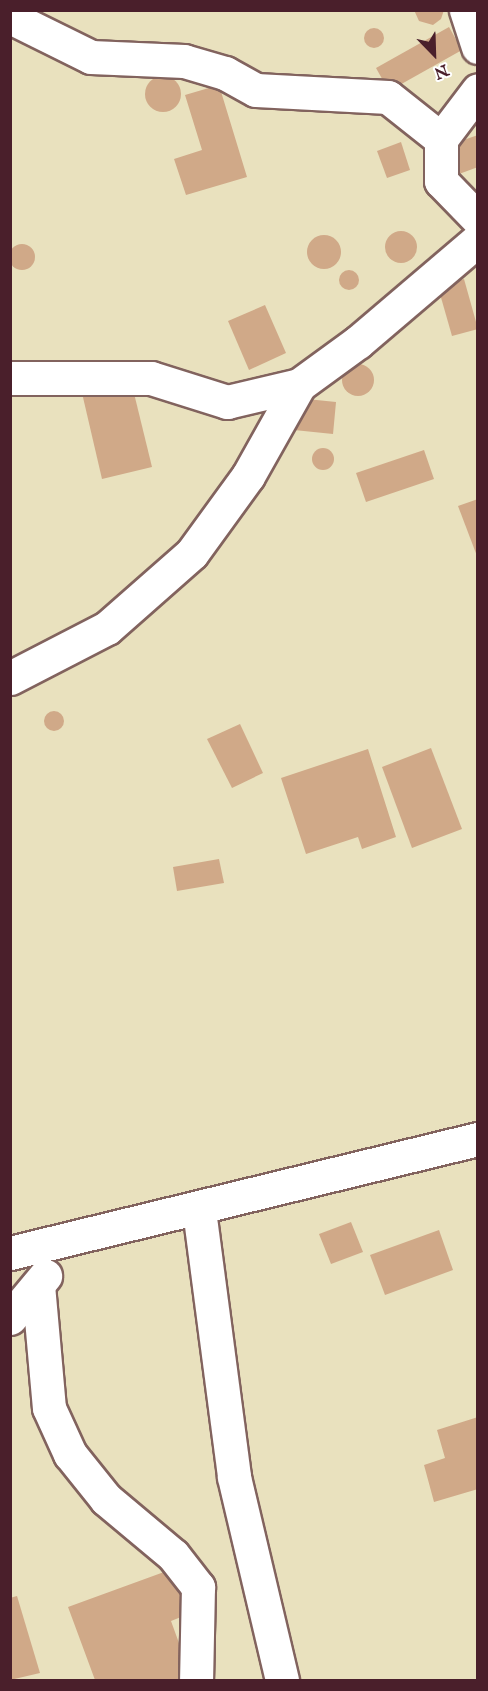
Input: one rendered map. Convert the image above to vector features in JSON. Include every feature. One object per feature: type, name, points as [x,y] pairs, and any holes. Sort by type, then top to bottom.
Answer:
[{"type":"street","points":[[466,10],[477,47]]},
{"type":"street","points":[[10,17],[91,57],[184,61],[225,73],[256,90],[388,97],[441,139]]},
{"type":"street","points":[[477,90],[441,139],[441,181],[477,219]]},
{"type":"street","points":[[10,378],[151,378],[227,402],[299,385],[358,342],[477,240]]},
{"type":"street","points":[[10,678],[107,628],[192,553],[248,477],[299,385]]},
{"type":"street","points":[[10,1253],[199,1209],[477,1139]]},
{"type":"street","points":[[199,1209],[234,1477],[282,1680]]},
{"type":"street","points":[[10,1318],[77,1238]]},
{"type":"street","points":[[38,1285],[49,1408],[70,1454],[106,1499],[173,1555],[198,1587],[196,1680]]},
{"type":"building","points":[[414,10],[444,10],[441,19],[433,25],[419,21]]},
{"type":"building","points":[[449,27],[462,50],[389,91],[376,68]]},
{"type":"building","points":[[370,28],[378,28],[384,34],[384,42],[378,48],[370,48],[364,42],[364,34]]},
{"type":"building","points":[[163,76],[176,81],[181,94],[176,107],[163,112],[150,107],[145,94],[150,81]]},
{"type":"building","points":[[219,85],[247,177],[186,195],[174,159],[202,150],[185,95]]},
{"type":"building","points":[[478,135],[478,167],[459,174],[449,145]]},
{"type":"building","points":[[401,142],[410,170],[387,178],[377,151]]},
{"type":"building","points":[[401,231],[412,236],[417,247],[412,258],[401,263],[390,258],[385,247],[390,236]]},
{"type":"building","points":[[324,235],[336,240],[341,252],[336,264],[324,269],[312,264],[307,252],[312,240]]},
{"type":"building","points":[[22,244],[31,248],[35,257],[31,266],[22,270],[13,266],[9,257],[13,248]]},
{"type":"building","points":[[349,270],[356,273],[359,280],[356,287],[349,290],[342,287],[339,280],[342,273]]},
{"type":"building","points":[[464,279],[478,329],[452,336],[438,287]]},
{"type":"building","points":[[265,305],[286,353],[249,370],[228,321]]},
{"type":"building","points":[[358,364],[369,369],[374,380],[369,391],[358,396],[347,391],[342,380],[347,369]]},
{"type":"building","points":[[131,381],[152,467],[102,479],[82,393]]},
{"type":"building","points":[[297,398],[336,402],[333,434],[294,430]]},
{"type":"building","points":[[319,448],[327,448],[334,455],[334,463],[327,470],[319,470],[312,463],[312,455]]},
{"type":"building","points":[[424,450],[434,479],[366,502],[356,473]]},
{"type":"building","points":[[478,499],[478,556],[477,556],[458,506]]},
{"type":"building","points":[[50,711],[58,711],[64,717],[64,725],[58,731],[50,731],[44,725],[44,717]]},
{"type":"building","points":[[240,724],[263,773],[232,788],[207,739]]},
{"type":"building","points":[[431,748],[462,829],[412,848],[382,767]]},
{"type":"building","points":[[368,749],[396,837],[362,849],[358,837],[306,854],[281,778]]},
{"type":"building","points":[[219,859],[224,883],[177,891],[173,867]]},
{"type":"building","points":[[351,1222],[363,1252],[331,1264],[319,1234]]},
{"type":"building","points":[[439,1230],[453,1270],[385,1295],[370,1255]]},
{"type":"building","points":[[478,1417],[478,1489],[434,1502],[424,1465],[445,1458],[437,1430]]},
{"type":"building","points":[[175,1568],[191,1613],[171,1621],[192,1679],[95,1680],[68,1607]]},
{"type":"building","points":[[17,1596],[40,1673],[10,1680],[10,1598]]}]
